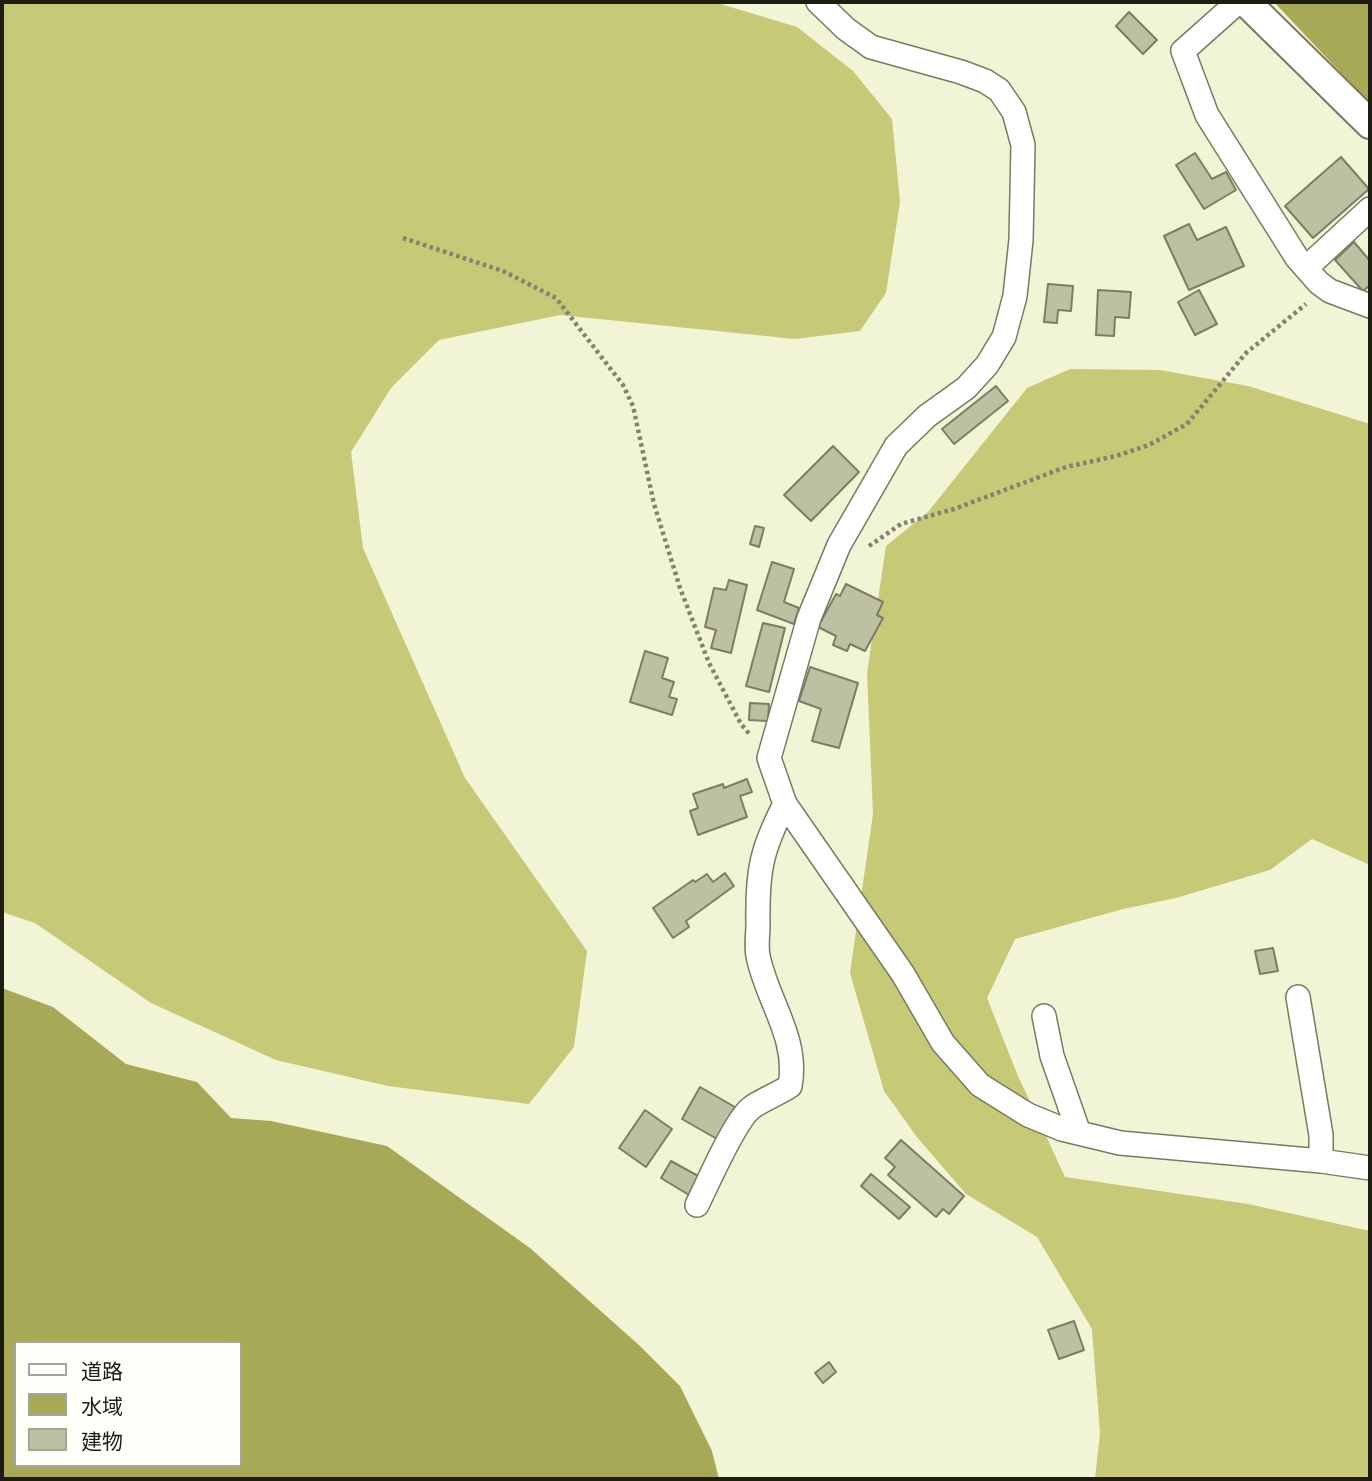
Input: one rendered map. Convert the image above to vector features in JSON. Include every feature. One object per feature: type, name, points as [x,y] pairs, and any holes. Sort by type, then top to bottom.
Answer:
[{"type":"street","points":[[818,2],[846,29],[871,47],[961,72],[985,81],[999,90],[1018,123],[1025,164],[1015,296],[1004,337],[987,365],[966,388],[927,416],[896,446],[839,545],[809,618],[769,758],[785,804],[903,974],[943,1043],[980,1085],[1028,1115],[1079,1133],[1120,1143],[1370,1168]]},
{"type":"street","points":[[1238,2],[1183,51],[1207,115],[1254,191],[1319,284],[1370,306]]},
{"type":"street","points":[[1246,2],[1370,124]]},
{"type":"street","points":[[1306,268],[1370,209]]},
{"type":"street","points":[[696,1205],[740,1121],[752,1107],[790,1086],[793,1067],[785,1028],[758,955],[757,890],[763,853],[785,804]]},
{"type":"street","points":[[1298,997],[1321,1135],[1321,1161]]},
{"type":"street","points":[[1044,1016],[1052,1056],[1079,1133]]},
{"type":"path","points":[[403,238],[503,271],[556,298],[623,385],[633,406],[653,504],[680,588],[705,651],[741,724],[769,758]]},
{"type":"path","points":[[839,545],[867,547],[901,524],[954,509],[1066,467],[1149,445],[1187,424],[1246,353],[1326,289]]},
{"type":"green space","points":[[2,2],[714,2],[797,27],[853,71],[892,119],[900,202],[886,293],[860,331],[795,339],[560,315],[439,340],[391,388],[351,452],[363,548],[465,778],[587,951],[574,1047],[529,1104],[388,1086],[276,1060],[151,1003],[35,923],[2,912]]},
{"type":"green space","points":[[1070,369],[1160,370],[1248,386],[1370,424],[1370,865],[1312,839],[1270,870],[1176,898],[1123,909],[1015,939],[987,998],[1018,1076],[1065,1177],[1248,1204],[1370,1231],[1370,1479],[1095,1479],[1100,1433],[1092,1329],[1037,1237],[966,1194],[916,1136],[884,1091],[850,973],[873,814],[867,673],[886,546],[928,512],[1027,388]]},
{"type":"water","points":[[1274,2],[1370,2],[1370,104]]},
{"type":"water","points":[[2,988],[53,1007],[126,1064],[197,1082],[231,1118],[271,1121],[387,1146],[530,1248],[640,1346],[680,1386],[712,1451],[719,1479],[2,1479]]},
{"type":"building","points":[[1129,12],[1157,40],[1143,54],[1116,26]]},
{"type":"building","points":[[1195,153],[1212,179],[1226,172],[1236,190],[1204,209],[1176,165]]},
{"type":"building","points":[[1341,157],[1369,189],[1313,238],[1285,206]]},
{"type":"building","points":[[1189,224],[1197,240],[1226,227],[1244,266],[1189,290],[1164,236]]},
{"type":"building","points":[[1354,242],[1370,261],[1370,285],[1363,291],[1335,260]]},
{"type":"building","points":[[1048,284],[1073,286],[1071,311],[1058,310],[1057,323],[1044,322]]},
{"type":"building","points":[[1098,290],[1131,292],[1129,318],[1115,317],[1114,336],[1096,335]]},
{"type":"building","points":[[1199,290],[1217,324],[1195,335],[1178,302]]},
{"type":"building","points":[[996,386],[1008,401],[954,444],[942,429]]},
{"type":"building","points":[[833,446],[859,472],[811,521],[784,495]]},
{"type":"building","points":[[755,526],[764,528],[759,547],[750,544]]},
{"type":"building","points":[[772,562],[794,569],[784,602],[799,608],[794,624],[757,610]]},
{"type":"building","points":[[729,580],[747,585],[731,653],[711,648],[716,630],[705,627],[714,588],[726,590]]},
{"type":"building","points":[[846,584],[883,602],[877,615],[883,618],[865,651],[850,644],[847,651],[833,645],[836,636],[818,627],[836,594],[840,596]]},
{"type":"building","points":[[763,623],[785,628],[769,692],[746,686]]},
{"type":"building","points":[[645,651],[668,658],[662,678],[674,682],[669,697],[677,699],[672,715],[630,702]]},
{"type":"building","points":[[810,667],[858,683],[839,748],[812,741],[821,709],[799,701]]},
{"type":"building","points":[[750,703],[769,704],[768,721],[749,720]]},
{"type":"building","points":[[747,779],[752,792],[740,796],[747,817],[698,835],[690,811],[698,808],[693,794],[723,784],[724,788]]},
{"type":"building","points":[[725,873],[734,886],[686,921],[689,927],[673,938],[653,908],[693,880],[695,882],[707,874],[713,882]]},
{"type":"building","points":[[1273,948],[1278,971],[1260,974],[1255,951]]},
{"type":"building","points":[[700,1087],[735,1107],[717,1139],[682,1119]]},
{"type":"building","points":[[645,1110],[672,1129],[646,1167],[619,1148]]},
{"type":"building","points":[[901,1140],[964,1196],[949,1214],[943,1209],[936,1217],[888,1175],[895,1167],[885,1158]]},
{"type":"building","points":[[671,1161],[700,1177],[689,1195],[661,1178]]},
{"type":"building","points":[[871,1174],[910,1207],[899,1219],[861,1186]]},
{"type":"building","points":[[1074,1321],[1084,1350],[1059,1359],[1048,1330]]},
{"type":"building","points":[[829,1362],[836,1372],[823,1383],[815,1373]]}]
